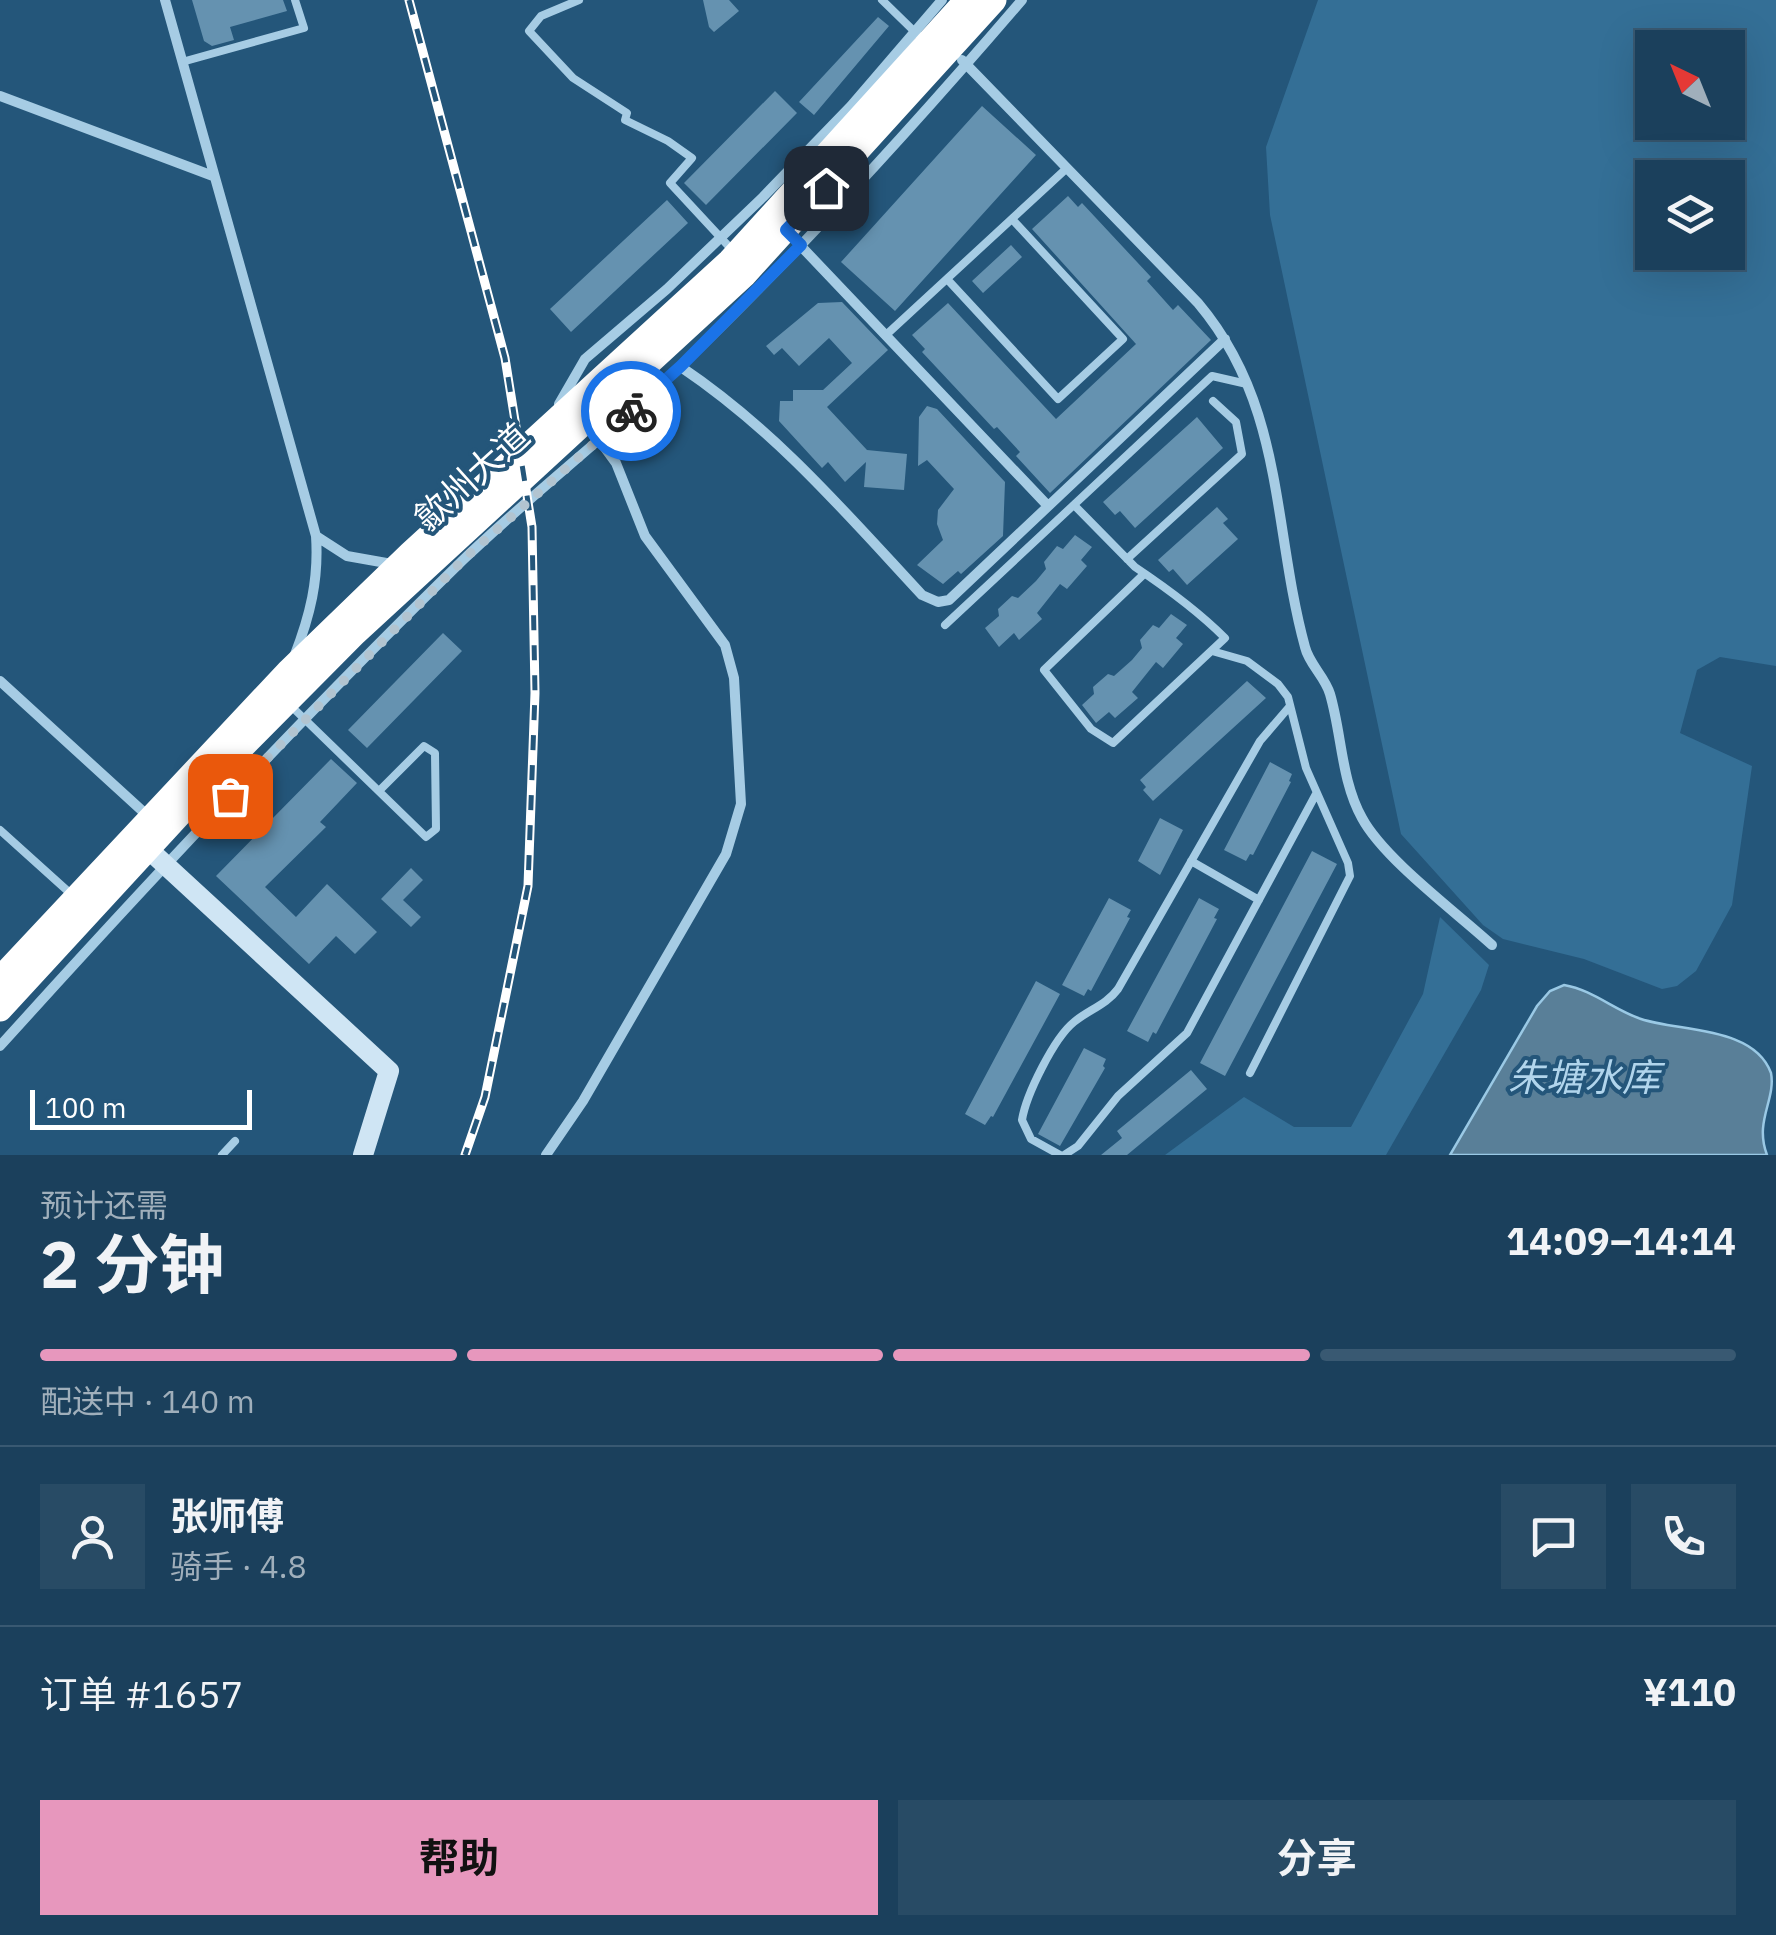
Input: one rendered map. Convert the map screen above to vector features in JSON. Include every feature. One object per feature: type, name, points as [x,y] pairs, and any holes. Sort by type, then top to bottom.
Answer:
[{"type":"highway","name":"歙州大道","points":[[0,1009],[156,857],[424,568],[592,430],[696,321],[794,238],[940,47],[967,0]]},
{"type":"highway","name":"歙州大道","points":[[0,979],[288,672],[544,432],[729,246],[994,0]]},
{"type":"street","points":[[165,0],[316,536],[317,572],[311,608],[288,672]]},
{"type":"street","points":[[942,0],[940,47],[1066,168],[1198,304],[1225,339],[1264,426],[1306,651],[1329,690],[1350,793],[1379,843],[1492,945]]},
{"type":"street","points":[[940,47],[1022,0]]},
{"type":"street","points":[[0,113],[6,98],[213,176]]},
{"type":"street","points":[[546,1155],[583,1101],[726,854],[741,804],[734,678],[725,645],[646,536],[623,476],[592,430],[681,366],[794,238],[1048,506]]},
{"type":"street","points":[[681,366],[776,439],[922,596],[932,601],[949,600],[1225,339]]},
{"type":"street","points":[[316,536],[347,556],[399,564]]},
{"type":"street","points":[[0,680],[150,816]]},
{"type":"street","points":[[0,1046],[156,857],[389,1071],[363,1155]]},
{"type":"lane","points":[[182,62],[304,28],[296,0]]},
{"type":"lane","points":[[579,0],[541,16],[529,31],[574,78],[626,112],[626,120],[692,158],[670,183],[729,246]]},
{"type":"lane","points":[[882,0],[940,47]]},
{"type":"lane","points":[[886,336],[1066,168]]},
{"type":"lane","points":[[947,279],[1058,399],[1123,339],[1012,219]]},
{"type":"lane","points":[[945,625],[1212,376],[1247,384]]},
{"type":"lane","points":[[1126,559],[1242,454],[1236,422],[1213,400]]},
{"type":"lane","points":[[1074,505],[1126,559],[1194,607],[1225,638],[1113,744],[1090,729],[1044,670],[1144,574]]},
{"type":"lane","points":[[1212,650],[1247,661],[1278,684],[1290,706],[1316,794],[1348,863],[1350,876],[1250,1073]]},
{"type":"lane","points":[[1290,706],[1260,740],[1118,988],[1103,1005],[1082,1016],[1062,1034],[1024,1110],[1026,1134],[1036,1144],[1062,1155],[1078,1146],[1118,1096],[1188,1032],[1316,794]]},
{"type":"lane","points":[[295,710],[426,837],[436,829],[435,753],[430,748],[424,746],[379,791]]},
{"type":"lane","points":[[0,830],[75,897]]},
{"type":"lane","points":[[1191,861],[1260,900]]},
{"type":"lane","points":[[222,1155],[235,1140]]},
{"type":"shaded area","points":[[1318,0],[1776,0],[1776,666],[1720,657],[1697,670],[1680,733],[1752,766],[1732,905],[1696,971],[1677,986],[1662,989],[1584,959],[1503,939],[1483,925],[1401,834],[1270,215],[1266,147]]},
{"type":"shaded area","points":[[1440,917],[1489,965],[1481,990],[1386,1155],[1165,1155],[1244,1097],[1294,1127],[1351,1127],[1423,994]]},
{"type":"water","name":"朱塘水库","points":[[1564,985],[1641,1019],[1714,1033],[1749,1047],[1771,1073],[1763,1132],[1767,1155],[1450,1155],[1537,1006],[1550,991]]},
{"type":"building","points":[[192,0],[283,0],[287,11],[230,27],[234,40],[212,46],[204,41]]},
{"type":"building","points":[[703,0],[729,0],[739,11],[714,32],[709,27]]},
{"type":"building","points":[[878,17],[889,26],[814,115],[799,102]]},
{"type":"building","points":[[775,91],[797,113],[706,205],[684,183]]},
{"type":"building","points":[[982,106],[1036,155],[895,311],[841,262]]},
{"type":"building","points":[[1068,196],[1078,207],[1082,203],[1151,277],[1147,281],[1173,310],[1178,305],[1211,340],[1050,493],[1016,456],[1020,452],[922,352],[925,349],[912,335],[948,303],[1056,419],[1136,344],[1032,229]]},
{"type":"building","points":[[667,200],[688,223],[571,332],[550,309]]},
{"type":"building","points":[[1011,245],[1022,257],[983,293],[972,281]]},
{"type":"building","points":[[842,302],[888,350],[827,407],[867,450],[907,454],[904,490],[864,487],[866,462],[845,482],[828,462],[822,468],[779,421],[780,401],[793,401],[793,390],[823,390],[852,363],[829,338],[799,366],[782,348],[774,355],[766,346],[818,303]]},
{"type":"building","points":[[927,406],[937,409],[1005,482],[1003,536],[961,574],[958,571],[943,584],[917,565],[943,540],[937,524],[938,510],[954,489],[927,460],[918,466],[919,417]]},
{"type":"building","points":[[1197,417],[1223,448],[1135,528],[1120,511],[1115,515],[1103,502]]},
{"type":"building","points":[[1217,507],[1228,519],[1223,523],[1238,539],[1187,585],[1158,560]]},
{"type":"building","points":[[1075,535],[1092,547],[1081,560],[1087,566],[1067,589],[1060,584],[1037,613],[1042,619],[1019,640],[1014,633],[999,647],[985,628],[1012,596],[1018,598],[1036,581],[1057,546],[1063,549]]},
{"type":"building","points":[[1171,614],[1187,625],[1176,638],[1183,644],[1163,668],[1156,662],[1132,692],[1138,698],[1115,718],[1109,712],[1096,723],[1082,705],[1094,694],[1093,687],[1132,660],[1142,648],[1140,640],[1153,625],[1159,628]]},
{"type":"building","points":[[443,633],[462,651],[367,748],[348,730]]},
{"type":"building","points":[[1247,681],[1266,698],[1153,801],[1140,780]]},
{"type":"building","points":[[331,759],[357,783],[320,822],[326,827],[265,887],[296,917],[327,884],[377,932],[355,954],[336,936],[309,964],[216,876]]},
{"type":"building","points":[[1270,762],[1292,774],[1291,782],[1253,855],[1246,861],[1224,850]]},
{"type":"building","points":[[1160,818],[1183,830],[1160,875],[1138,861]]},
{"type":"building","points":[[1312,851],[1337,864],[1225,1076],[1200,1063]]},
{"type":"building","points":[[411,868],[423,880],[403,900],[421,917],[411,927],[381,899]]},
{"type":"building","points":[[1109,898],[1131,910],[1127,917],[1130,918],[1091,991],[1088,989],[1084,996],[1062,985]]},
{"type":"building","points":[[1199,898],[1219,909],[1214,918],[1217,919],[1156,1034],[1153,1032],[1148,1042],[1127,1031]]},
{"type":"building","points":[[1036,981],[1060,994],[985,1125],[965,1114]]},
{"type":"building","points":[[1084,1048],[1106,1059],[1105,1068],[1060,1146],[1038,1134]]},
{"type":"building","points":[[1191,1070],[1207,1089],[1127,1155],[1101,1155],[1122,1138],[1117,1131]]},
{"type":"railway","points":[[409,0],[505,358],[532,527],[535,693],[528,886],[485,1097],[465,1155]]},
{"type":"way so far","points":[[230,796],[466,557],[631,411]]},
{"type":"route","points":[[631,411],[801,245],[786,230],[826,188]]}]
